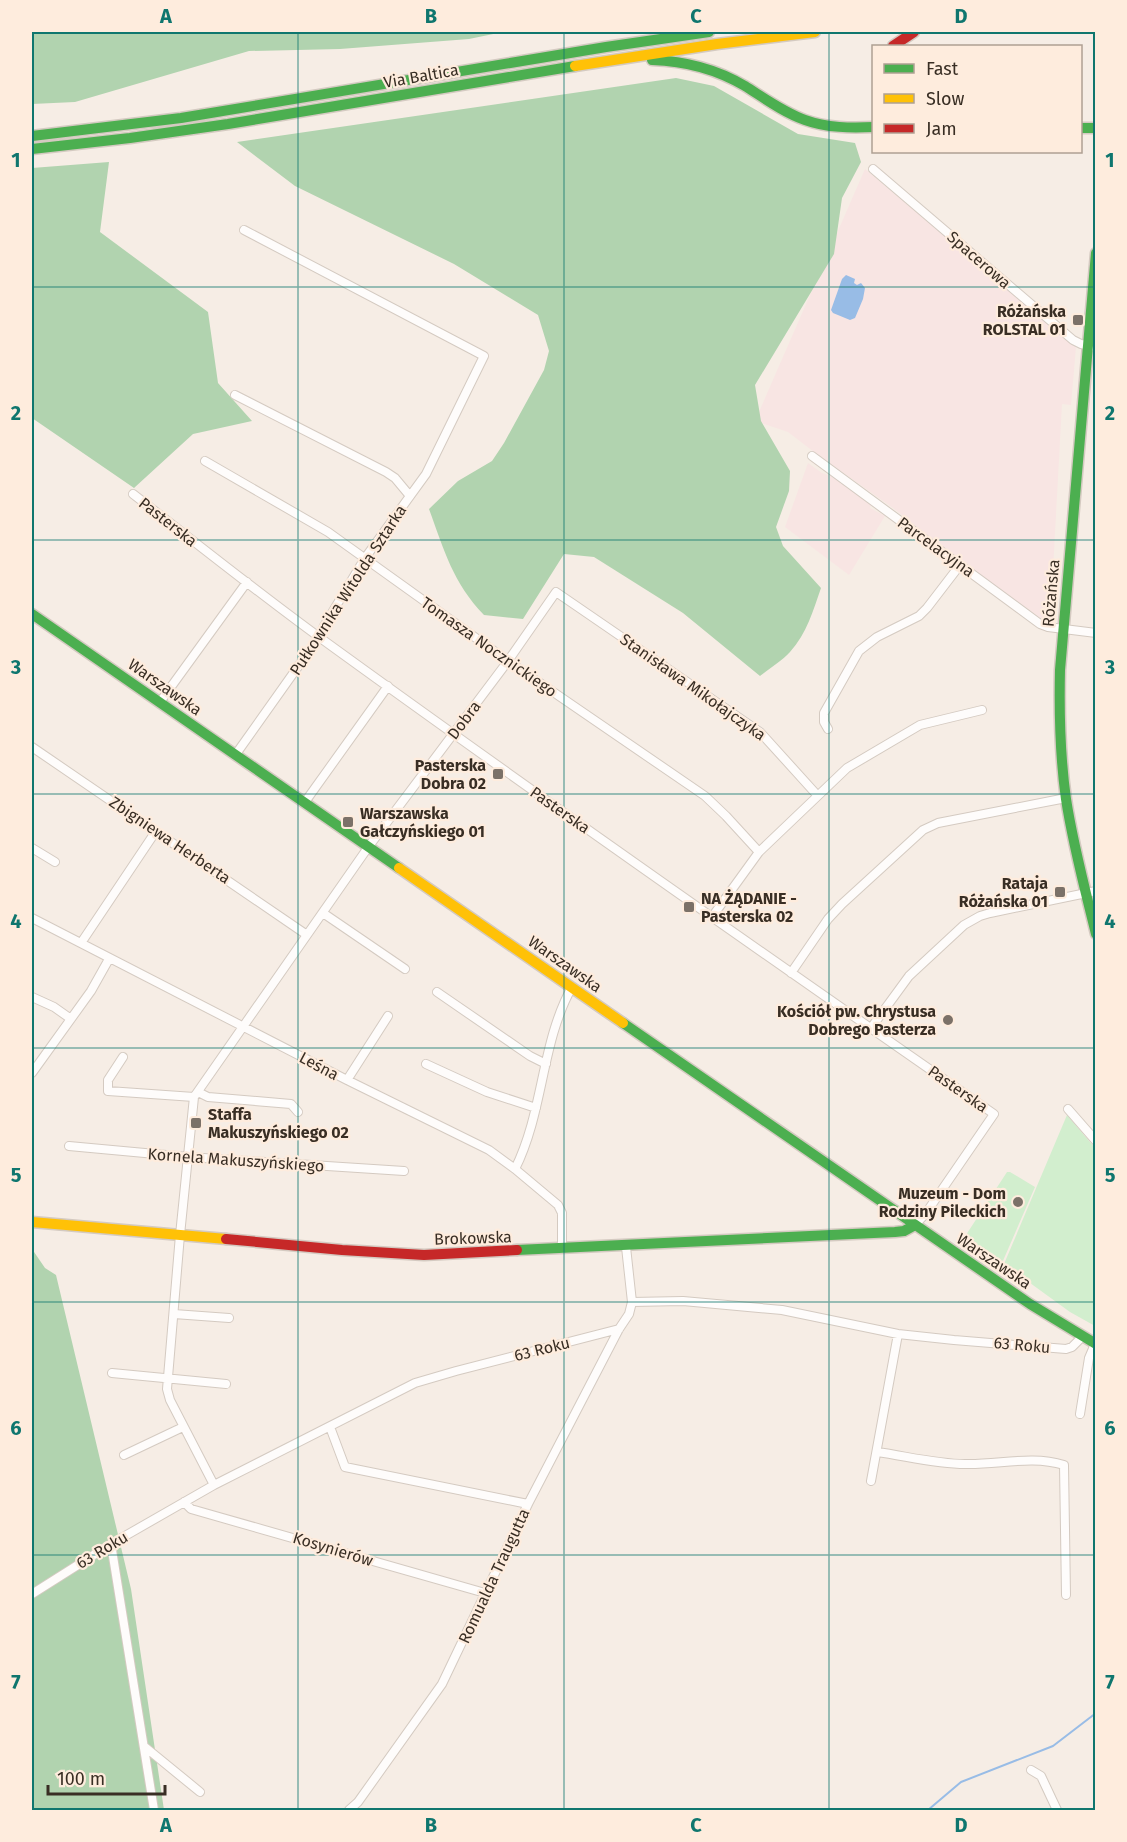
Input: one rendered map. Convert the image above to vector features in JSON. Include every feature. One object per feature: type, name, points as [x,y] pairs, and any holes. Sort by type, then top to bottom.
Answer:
[{"type":"main road","name":"Via Baltica","points":[[32,136],[181,118],[606,46],[709,32]]},
{"type":"main road","name":"Via Baltica","points":[[32,149],[125,139],[240,122],[615,58],[723,42],[815,32]]},
{"type":"main road","points":[[894,45],[914,32]]},
{"type":"main road","points":[[615,58],[696,64],[723,74],[778,108],[806,121],[831,126],[872,127]]},
{"type":"main road","name":"Różańska","points":[[1095,253],[1091,347],[1060,670],[1060,739],[1066,798],[1091,892],[1095,934]]},
{"type":"main road","name":"Warszawska","points":[[32,614],[1030,1304],[1095,1344]]},
{"type":"main road","name":"Brokowska","points":[[32,1222],[342,1250],[424,1255],[895,1233],[915,1225]]},
{"type":"street","name":"Spacerowa","points":[[873,169],[1073,340],[1091,347]]},
{"type":"street","name":"Pułkownika Witolda Sztarka","points":[[236,754],[319,637],[365,558],[426,474],[484,356],[244,230]]},
{"type":"street","points":[[235,395],[386,472],[395,478],[410,496]]},
{"type":"street","name":"Parcelacyjna","points":[[812,456],[1040,624],[1095,633]]},
{"type":"street","name":"Tomasza Nocznickiego","points":[[205,461],[328,532],[508,661],[705,796],[759,852]]},
{"type":"street","name":"Pasterska","points":[[133,494],[319,637],[453,734],[994,1114],[926,1213],[915,1225]]},
{"type":"street","points":[[828,729],[824,722],[824,713],[860,651],[877,637],[919,616],[960,565]]},
{"type":"street","points":[[160,702],[247,582]]},
{"type":"street","name":"Dobra","points":[[196,1095],[369,846],[508,661],[556,592]]},
{"type":"street","name":"Stanisława Mikołajczyka","points":[[556,592],[760,732],[817,795]]},
{"type":"street","points":[[305,802],[388,686]]},
{"type":"street","points":[[712,917],[759,852],[817,795],[855,763],[914,728],[935,720],[982,710]]},
{"type":"street","name":"Zbigniewa Herberta","points":[[32,747],[307,935]]},
{"type":"street","points":[[791,973],[835,912],[922,830],[938,823],[1066,798]]},
{"type":"street","points":[[81,943],[156,831]]},
{"type":"street","points":[[32,848],[55,862]]},
{"type":"street","points":[[871,1028],[909,976],[972,919],[990,913],[1091,892]]},
{"type":"street","points":[[322,913],[405,969]]},
{"type":"street","name":"Leśna","points":[[32,918],[347,1080],[489,1150],[515,1168],[558,1205],[562,1213],[562,1249]]},
{"type":"street","points":[[32,1073],[91,991],[109,959]]},
{"type":"street","points":[[515,1168],[523,1154],[561,1006],[572,987]]},
{"type":"street","points":[[436,992],[530,1056],[546,1064]]},
{"type":"street","points":[[32,997],[71,1018]]},
{"type":"street","points":[[347,1080],[388,1016]]},
{"type":"street","points":[[123,1057],[108,1080],[108,1091],[196,1095],[291,1104],[298,1112]]},
{"type":"street","points":[[426,1065],[487,1092],[536,1108]]},
{"type":"street","points":[[196,1095],[180,1235],[167,1389],[183,1427],[214,1485]]},
{"type":"street","points":[[1068,1109],[1095,1141]]},
{"type":"street","name":"Kornela Makuszyńskiego","points":[[69,1146],[188,1157],[404,1171]]},
{"type":"street","points":[[619,1329],[629,1314],[632,1302],[626,1247]]},
{"type":"street","name":"63 Roku","points":[[632,1302],[683,1301],[782,1310],[898,1334],[1066,1349],[1072,1347],[1082,1337]]},
{"type":"street","points":[[174,1314],[229,1318]]},
{"type":"street","name":"63 Roku","points":[[32,1594],[111,1544],[214,1485],[415,1383],[619,1329]]},
{"type":"street","name":"Romualda Traugutta","points":[[350,1810],[442,1684],[528,1504],[619,1329]]},
{"type":"street","points":[[871,1482],[898,1334]]},
{"type":"street","points":[[1080,1414],[1089,1358],[1095,1344]]},
{"type":"street","points":[[112,1373],[226,1384]]},
{"type":"street","points":[[330,1426],[345,1467],[528,1504]]},
{"type":"street","points":[[124,1455],[183,1427]]},
{"type":"street","points":[[877,1452],[944,1463],[1043,1460],[1064,1465],[1066,1595]]},
{"type":"street","name":"Kosynierów","points":[[184,1502],[190,1509],[485,1593]]},
{"type":"street","points":[[111,1544],[154,1810]]},
{"type":"street","points":[[145,1747],[200,1791]]},
{"type":"street","points":[[1030,1770],[1041,1776],[1057,1810]]},
{"type":"shaded area","points":[[865,169],[1076,347],[1071,405],[1062,404],[1050,625],[788,432],[755,421]]},
{"type":"shaded area","points":[[808,463],[822,473],[831,476],[871,505],[870,508],[885,516],[849,575],[785,527]]},
{"type":"green space","points":[[32,32],[503,32],[469,39],[340,49],[249,51],[75,102],[32,104]]},
{"type":"green space","points":[[676,78],[714,86],[798,134],[855,143],[861,162],[842,198],[834,254],[755,385],[761,421],[790,471],[789,491],[776,527],[783,546],[821,588],[809,622],[796,645],[760,676],[683,613],[594,557],[564,554],[523,619],[484,615],[464,591],[457,578],[429,509],[458,481],[492,461],[504,443],[544,370],[549,351],[538,315],[454,264],[295,186],[237,142]]},
{"type":"green space","points":[[109,162],[100,232],[208,312],[218,383],[252,421],[193,434],[134,488],[32,418],[32,168]]},
{"type":"green space","points":[[1067,1115],[1095,1148],[1095,1326],[1070,1312],[1004,1264]]},
{"type":"green space","points":[[1007,1172],[1035,1187],[1002,1263],[964,1238]]},
{"type":"green space","points":[[32,1249],[45,1268],[56,1275],[131,1589],[164,1810],[32,1810]]},
{"type":"water","points":[[846,275],[855,279],[854,283],[857,285],[861,283],[865,288],[855,318],[850,320],[831,310],[842,279]]},
{"type":"waterway","points":[[928,1810],[961,1782],[1053,1746],[1096,1713]]},
{"type":"traffic: fast","points":[[32,136],[181,118],[709,32]]},
{"type":"traffic: fast","points":[[652,60],[689,64],[723,75],[789,113],[813,123],[839,127],[872,127]]},
{"type":"traffic: fast","points":[[32,149],[228,124],[575,66]]},
{"type":"traffic: fast","points":[[1082,128],[1096,128]]},
{"type":"traffic: fast","points":[[1096,253],[1060,670],[1061,751],[1066,799],[1096,934]]},
{"type":"traffic: fast","points":[[32,614],[399,868]]},
{"type":"traffic: fast","points":[[623,1023],[1030,1304],[1096,1344]]},
{"type":"traffic: fast","points":[[517,1250],[895,1232],[904,1231],[915,1225]]},
{"type":"traffic: slow","points":[[575,66],[717,44],[815,32]]},
{"type":"traffic: slow","points":[[399,868],[623,1023]]},
{"type":"traffic: slow","points":[[32,1222],[226,1239]]},
{"type":"traffic: jam","points":[[894,45],[914,32]]},
{"type":"traffic: jam","points":[[226,1239],[424,1255],[517,1250]]},
{"type":"place","name":"Różańska ROLSTAL 01","points":[[1078,320]]},
{"type":"place","name":"Pasterska Dobra 02","points":[[498,774]]},
{"type":"place","name":"Warszawska Gałczyńskiego 01","points":[[348,822]]},
{"type":"place","name":"Rataja Różańska 01","points":[[1060,892]]},
{"type":"place","name":"NA ŻĄDANIE - Pasterska 02","points":[[689,907]]},
{"type":"place","name":"Kościół pw. Chrystusa Dobrego Pasterza","points":[[948,1020]]},
{"type":"place","name":"Staffa Makuszyńskiego 02","points":[[196,1123]]},
{"type":"place","name":"Muzeum - Dom Rodziny Pileckich","points":[[1018,1202]]}]
